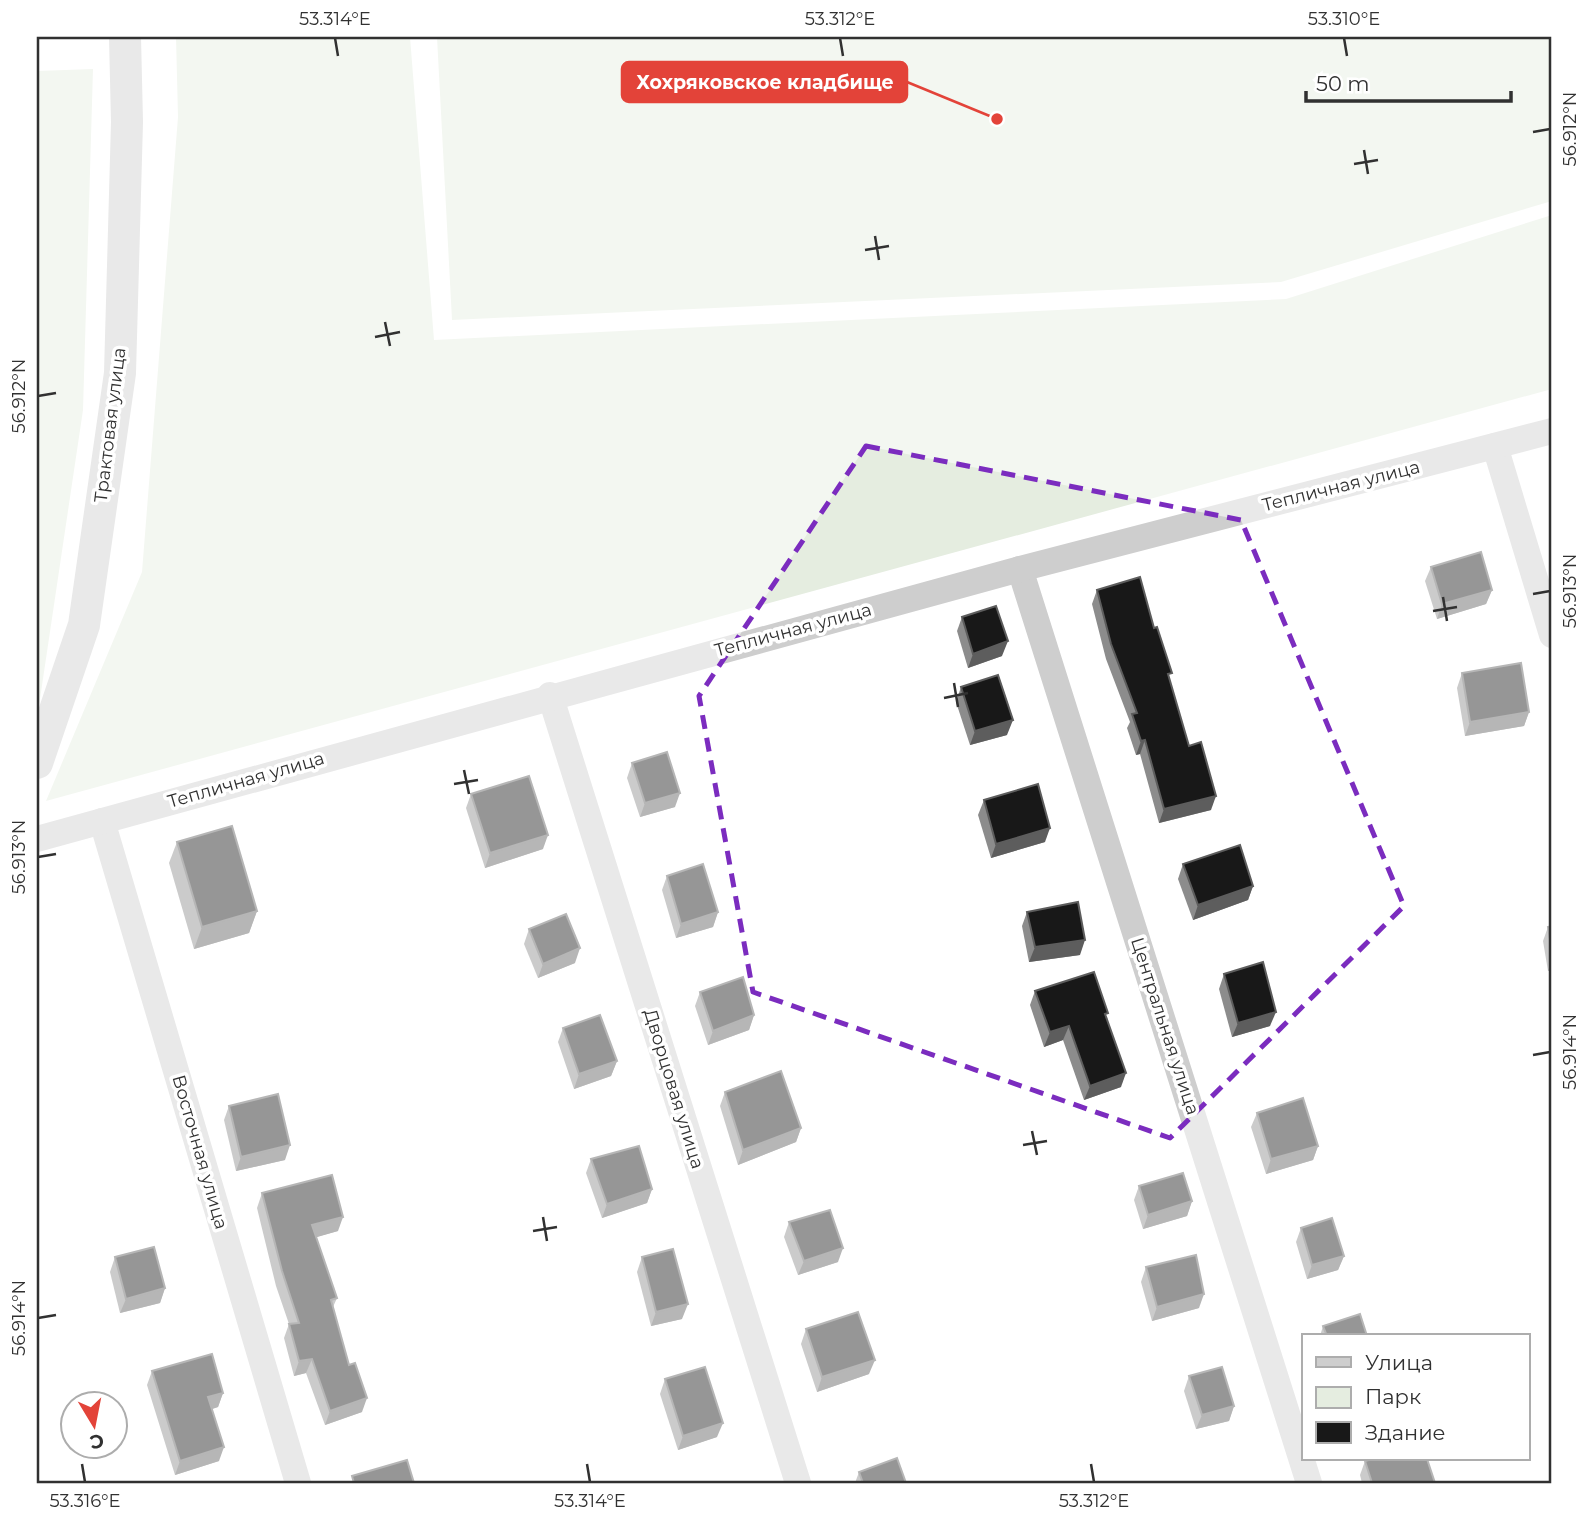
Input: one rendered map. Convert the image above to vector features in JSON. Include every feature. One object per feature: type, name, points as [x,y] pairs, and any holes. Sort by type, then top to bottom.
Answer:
[{"type":"street","name":"Трактовая улица","points":[[37,763],[84,625],[120,373],[127,122],[125,37]]},
{"type":"street","name":"Тепличная улица","points":[[37,839],[550,695],[1552,431]]},
{"type":"street","points":[[1494,446],[1552,635]]},
{"type":"street","name":"Центральная улица","points":[[1020,569],[1309,1483]]},
{"type":"street","name":"Дворцовая улица","points":[[550,695],[798,1483]]},
{"type":"street","name":"Восточная улица","points":[[102,821],[298,1483]]},
{"type":"highlighted area","points":[[866,446],[1241,520],[1404,906],[1170,1138],[753,992],[699,696]]},
{"type":"green space","points":[[176,37],[410,37],[434,340],[1286,299],[1552,215],[1552,389],[46,801],[142,572],[178,117]]},
{"type":"green space","points":[[437,37],[1552,37],[1552,201],[1281,282],[452,320]]},
{"type":"green space","points":[[93,69],[83,410],[37,719],[37,71]]},
{"type":"building","points":[[1481,552],[1492,590],[1442,604],[1431,567]]},
{"type":"building","points":[[1140,577],[1154,628],[1157,627],[1172,673],[1168,674],[1189,746],[1201,742],[1216,796],[1164,809],[1145,740],[1141,741],[1132,714],[1137,713],[1111,644],[1097,590]]},
{"type":"building","points":[[996,606],[1008,641],[973,654],[962,617]]},
{"type":"building","points":[[1521,663],[1529,712],[1470,722],[1462,673]]},
{"type":"building","points":[[998,675],[1013,720],[975,731],[961,687]]},
{"type":"building","points":[[667,752],[680,793],[645,803],[632,763]]},
{"type":"building","points":[[529,776],[548,835],[490,853],[471,794]]},
{"type":"building","points":[[1038,784],[1050,828],[996,844],[984,800]]},
{"type":"building","points":[[232,826],[257,911],[202,927],[177,842]]},
{"type":"building","points":[[1240,845],[1253,886],[1198,905],[1183,864]]},
{"type":"building","points":[[703,864],[718,912],[681,924],[667,876]]},
{"type":"building","points":[[1078,902],[1085,940],[1035,947],[1027,912]]},
{"type":"building","points":[[566,914],[580,948],[543,964],[529,929]]},
{"type":"building","points":[[1552,926],[1552,951],[1548,927]]},
{"type":"building","points":[[1263,962],[1276,1012],[1238,1023],[1224,974]]},
{"type":"building","points":[[1094,972],[1108,1013],[1105,1014],[1126,1073],[1090,1086],[1069,1026],[1050,1032],[1035,991]]},
{"type":"building","points":[[743,977],[754,1015],[713,1031],[700,992]]},
{"type":"building","points":[[600,1015],[617,1061],[579,1074],[563,1028]]},
{"type":"building","points":[[781,1071],[801,1128],[743,1150],[725,1092]]},
{"type":"building","points":[[278,1094],[290,1145],[241,1157],[229,1106]]},
{"type":"building","points":[[1303,1098],[1318,1146],[1271,1159],[1257,1113]]},
{"type":"building","points":[[639,1146],[652,1189],[607,1204],[591,1159]]},
{"type":"building","points":[[1183,1173],[1192,1201],[1148,1215],[1139,1186]]},
{"type":"building","points":[[332,1175],[343,1217],[312,1225],[337,1298],[331,1300],[349,1365],[355,1363],[367,1398],[330,1411],[312,1359],[299,1361],[289,1324],[299,1323],[282,1271],[262,1193]]},
{"type":"building","points":[[830,1210],[843,1248],[804,1261],[789,1222]]},
{"type":"building","points":[[1332,1218],[1344,1256],[1312,1265],[1301,1228]]},
{"type":"building","points":[[154,1247],[165,1288],[126,1299],[115,1257]]},
{"type":"building","points":[[673,1249],[688,1304],[656,1312],[642,1257]]},
{"type":"building","points":[[1196,1255],[1204,1294],[1157,1307],[1146,1267]]},
{"type":"building","points":[[858,1312],[875,1360],[822,1377],[806,1329]]},
{"type":"building","points":[[1360,1314],[1366,1334],[1326,1334],[1323,1326]]},
{"type":"building","points":[[212,1354],[223,1393],[208,1397],[224,1447],[180,1461],[152,1371]]},
{"type":"building","points":[[705,1367],[723,1423],[683,1436],[665,1379]]},
{"type":"building","points":[[1222,1367],[1234,1406],[1202,1415],[1189,1376]]},
{"type":"building","points":[[897,1458],[906,1483],[863,1483],[859,1472]]},
{"type":"building","points":[[407,1460],[414,1483],[354,1483],[352,1476]]},
{"type":"building","points":[[1427,1460],[1435,1483],[1372,1483],[1365,1461]]},
{"type":"place","name":"Хохряковское кладбище","points":[[997,119]]}]
